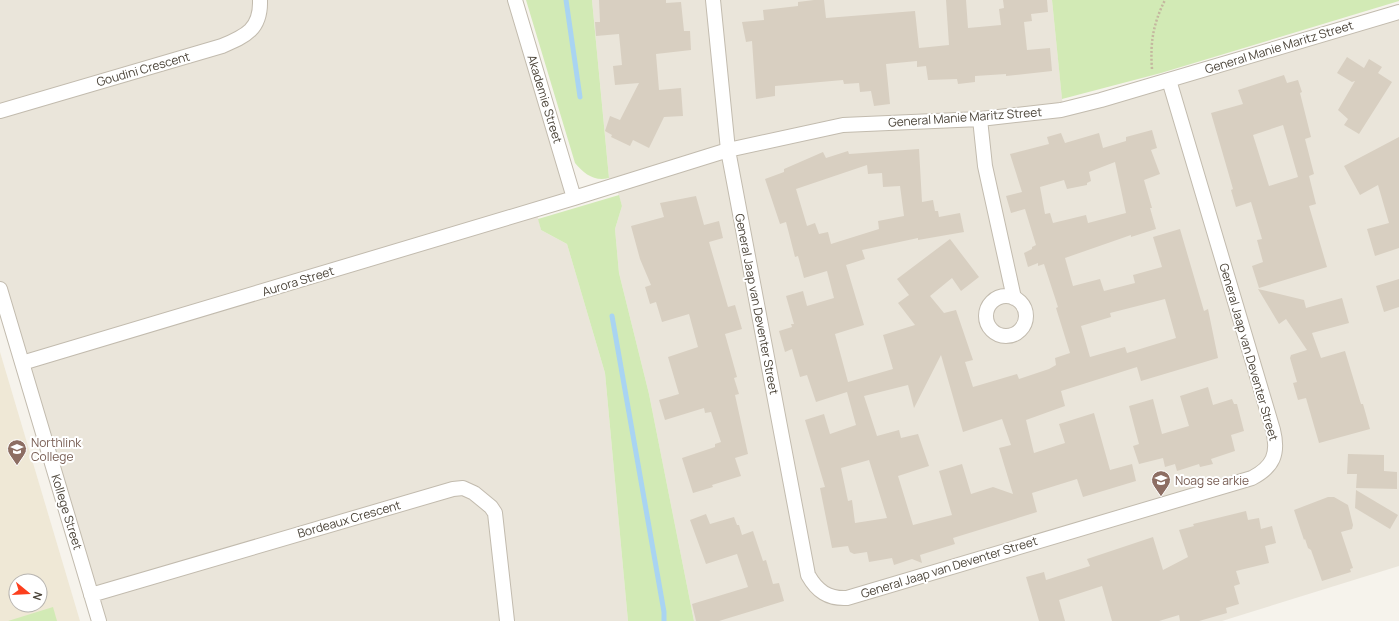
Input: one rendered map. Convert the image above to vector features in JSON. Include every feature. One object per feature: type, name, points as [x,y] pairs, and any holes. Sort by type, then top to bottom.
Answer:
[{"type":"street","name":"Goudini Crescent","points":[[0,112],[233,42],[248,34],[258,22],[261,10],[260,0]]},
{"type":"street","name":"Akademie Street","points":[[516,0],[574,198]]},
{"type":"street","name":"General Jaap van Deventer Street","points":[[713,0],[728,150],[808,576],[818,589],[825,594],[837,598],[847,598],[1252,478],[1268,467],[1276,450],[1274,430],[1169,80]]},
{"type":"street","name":"General Manie Maritz Street","points":[[574,198],[728,150],[843,125],[980,119],[1061,110],[1153,85],[1399,12]]},
{"type":"street","points":[[980,119],[985,166],[1014,298]]},
{"type":"street","name":"Aurora Street","points":[[22,363],[574,198]]},
{"type":"street","name":"Kollege Street","points":[[0,289],[99,621]]},
{"type":"street","name":"Bordeaux Crescent","points":[[91,595],[453,489],[463,488],[482,498],[495,513],[507,621]]},
{"type":"path","points":[[1153,85],[1151,48],[1156,18],[1165,0]]},
{"type":"shaded area","points":[[0,0],[514,0],[573,197],[536,209],[541,230],[567,244],[605,373],[628,621],[100,621],[0,285]]},
{"type":"shaded area","points":[[592,0],[1052,0],[1063,108],[1399,11],[1399,566],[1222,621],[694,621],[649,394],[619,273],[615,229],[622,206],[616,186],[610,188]]},
{"type":"shaded area","name":"Northlink College","points":[[0,352],[80,621],[0,621]]},
{"type":"green space","points":[[526,0],[592,0],[609,178],[594,178],[582,171],[575,163]]},
{"type":"green space","points":[[1052,0],[1399,1],[1161,73],[1062,99]]},
{"type":"green space","points":[[619,195],[622,206],[615,229],[619,273],[649,394],[694,621],[628,621],[605,373],[567,244],[541,230],[538,219]]},
{"type":"green space","points":[[53,607],[57,621],[8,621],[34,613],[48,613],[48,609]]},
{"type":"building","points":[[599,0],[666,0],[666,3],[681,2],[684,31],[690,31],[691,50],[656,54],[659,90],[681,88],[683,116],[664,117],[649,148],[633,140],[630,146],[611,137],[612,135],[605,131],[610,116],[620,120],[639,83],[615,85],[613,66],[622,65],[619,34],[596,36],[595,22],[600,22]]},
{"type":"building","points":[[824,0],[826,18],[915,11],[919,48],[949,45],[946,0],[966,0],[968,28],[1001,25],[999,9],[1004,8],[1003,0],[1047,0],[1048,12],[1031,14],[1032,21],[1024,22],[1027,50],[1050,48],[1052,71],[1006,76],[1006,74],[975,76],[975,82],[958,84],[957,79],[928,80],[926,66],[917,67],[917,61],[886,64],[890,104],[874,106],[871,91],[860,92],[859,83],[844,84],[843,80],[775,86],[775,96],[756,99],[752,41],[746,42],[742,22],[764,20],[763,10],[798,6],[798,2]]},
{"type":"building","points":[[1347,57],[1364,68],[1369,59],[1382,67],[1378,73],[1392,82],[1359,134],[1344,125],[1348,119],[1338,110],[1355,81],[1352,82],[1337,73]]},
{"type":"building","points":[[1284,75],[1287,83],[1298,80],[1302,92],[1300,93],[1311,137],[1305,139],[1314,174],[1309,176],[1316,204],[1309,206],[1327,267],[1259,288],[1252,266],[1263,262],[1257,240],[1262,239],[1251,202],[1236,207],[1231,190],[1233,189],[1211,113],[1243,104],[1238,90]],"holes":[[[1283,125],[1298,177],[1269,186],[1253,135]]]},
{"type":"building","points":[[1152,130],[1157,148],[1151,150],[1160,174],[1144,180],[1156,229],[1131,237],[1131,235],[1065,258],[1073,286],[1100,279],[1104,291],[1135,283],[1133,275],[1162,267],[1153,237],[1180,229],[1204,311],[1208,309],[1218,358],[1141,381],[1137,367],[1061,391],[1065,406],[1026,420],[1034,453],[1065,443],[1059,424],[1094,413],[1110,470],[1132,464],[1136,481],[1083,497],[1077,479],[1032,493],[1037,512],[953,538],[955,544],[920,555],[922,563],[912,559],[894,565],[892,558],[869,562],[867,552],[854,554],[850,552],[848,546],[832,548],[820,488],[825,487],[805,420],[824,414],[830,434],[856,425],[847,392],[816,402],[807,375],[800,377],[792,349],[785,352],[779,331],[792,327],[791,324],[794,324],[786,296],[803,291],[807,306],[834,298],[827,271],[804,278],[798,256],[795,257],[786,222],[780,224],[765,179],[784,172],[784,169],[823,152],[826,158],[848,151],[849,154],[919,149],[922,202],[933,200],[935,211],[938,211],[939,217],[960,213],[964,232],[918,240],[918,238],[862,250],[865,259],[846,265],[864,325],[835,334],[848,382],[893,369],[883,335],[915,325],[898,303],[909,295],[897,279],[950,239],[979,277],[961,291],[952,278],[930,296],[944,313],[956,310],[973,360],[965,362],[973,387],[1017,374],[1019,379],[1049,369],[1056,365],[1055,358],[1070,353],[1056,308],[1058,307],[1044,264],[1038,266],[1038,263],[1028,267],[1024,253],[1036,245],[1025,209],[1011,213],[1006,196],[1022,192],[1010,154],[1049,144],[1047,137],[1061,133],[1065,143],[1099,133],[1103,148],[1126,141],[1126,137]],"holes":[[[1115,162],[1126,213],[1088,223],[1086,215],[1053,223],[1050,213],[1045,214],[1040,187],[1064,180],[1067,189],[1087,185],[1087,183],[1091,181],[1089,172]],[[867,165],[868,174],[882,173],[883,187],[900,186],[904,216],[878,221],[879,229],[831,244],[828,232],[819,234],[815,223],[807,226],[796,189]],[[1165,299],[1176,338],[1127,353],[1125,347],[1090,357],[1081,326],[1111,317],[1110,313]],[[941,355],[963,432],[1002,419],[1011,445],[999,448],[1013,494],[993,487],[971,494],[962,464],[939,471],[952,515],[913,525],[898,476],[929,466],[918,434],[901,438],[899,430],[877,436],[864,396],[908,385],[914,408]],[[869,460],[887,518],[855,523],[852,500],[848,501],[841,468]]]},
{"type":"building","points":[[1399,137],[1399,248],[1375,256],[1367,229],[1389,223],[1378,185],[1360,195],[1344,166]]},
{"type":"building","points":[[696,196],[704,225],[719,221],[723,238],[709,242],[728,307],[735,305],[742,329],[725,334],[737,377],[734,378],[739,394],[735,395],[748,454],[735,458],[741,476],[693,493],[682,458],[715,447],[715,444],[721,442],[711,412],[705,413],[704,408],[665,420],[659,400],[679,394],[668,357],[698,347],[689,314],[662,322],[656,302],[650,304],[645,287],[651,285],[640,259],[631,226],[664,217],[660,203]]},
{"type":"building","points":[[1399,279],[1399,307],[1384,312],[1376,286]]},
{"type":"building","points":[[1258,289],[1304,300],[1306,308],[1342,298],[1349,323],[1312,333],[1321,358],[1345,351],[1370,429],[1319,443],[1306,398],[1298,400],[1293,383],[1297,382],[1290,358],[1291,355],[1307,350],[1286,319],[1279,324]]},
{"type":"building","points":[[1208,387],[1213,405],[1232,399],[1234,404],[1237,404],[1244,431],[1231,435],[1235,451],[1211,459],[1213,464],[1200,467],[1199,464],[1177,471],[1175,464],[1165,467],[1163,458],[1139,464],[1133,446],[1139,444],[1129,406],[1153,399],[1162,434],[1189,426],[1180,396]]},
{"type":"building","points":[[1348,454],[1384,455],[1384,471],[1397,472],[1397,489],[1356,488],[1357,474],[1347,474]]},
{"type":"building","points":[[1356,490],[1398,515],[1390,529],[1355,508]]},
{"type":"building","points":[[1328,497],[1334,497],[1348,505],[1353,525],[1352,529],[1341,532],[1353,568],[1350,569],[1351,572],[1322,581],[1311,550],[1308,548],[1305,539],[1304,540],[1294,510]]},
{"type":"building","points":[[1246,511],[1248,520],[1259,518],[1261,529],[1272,526],[1276,543],[1265,546],[1269,563],[1236,571],[1240,584],[1234,586],[1239,604],[1226,608],[1227,613],[1199,621],[1180,621],[1179,615],[1159,621],[1112,621],[1102,586],[1059,600],[1065,621],[1039,621],[1026,577],[1044,572],[1046,580],[1090,566],[1087,559],[1153,537],[1163,570],[1188,557],[1179,530],[1194,526],[1193,524]]},
{"type":"building","points":[[706,514],[710,524],[734,517],[737,525],[739,525],[742,535],[753,531],[763,561],[766,560],[773,584],[779,583],[784,601],[719,621],[696,621],[692,604],[748,587],[737,554],[706,564],[690,520]]},
{"type":"waterway","points":[[566,0],[580,97]]},
{"type":"waterway","points":[[612,316],[664,612],[664,621]]},
{"type":"place","name":"Northlink College","points":[[17,466]]},
{"type":"place","name":"Noag se arkie","points":[[1161,497]]}]
